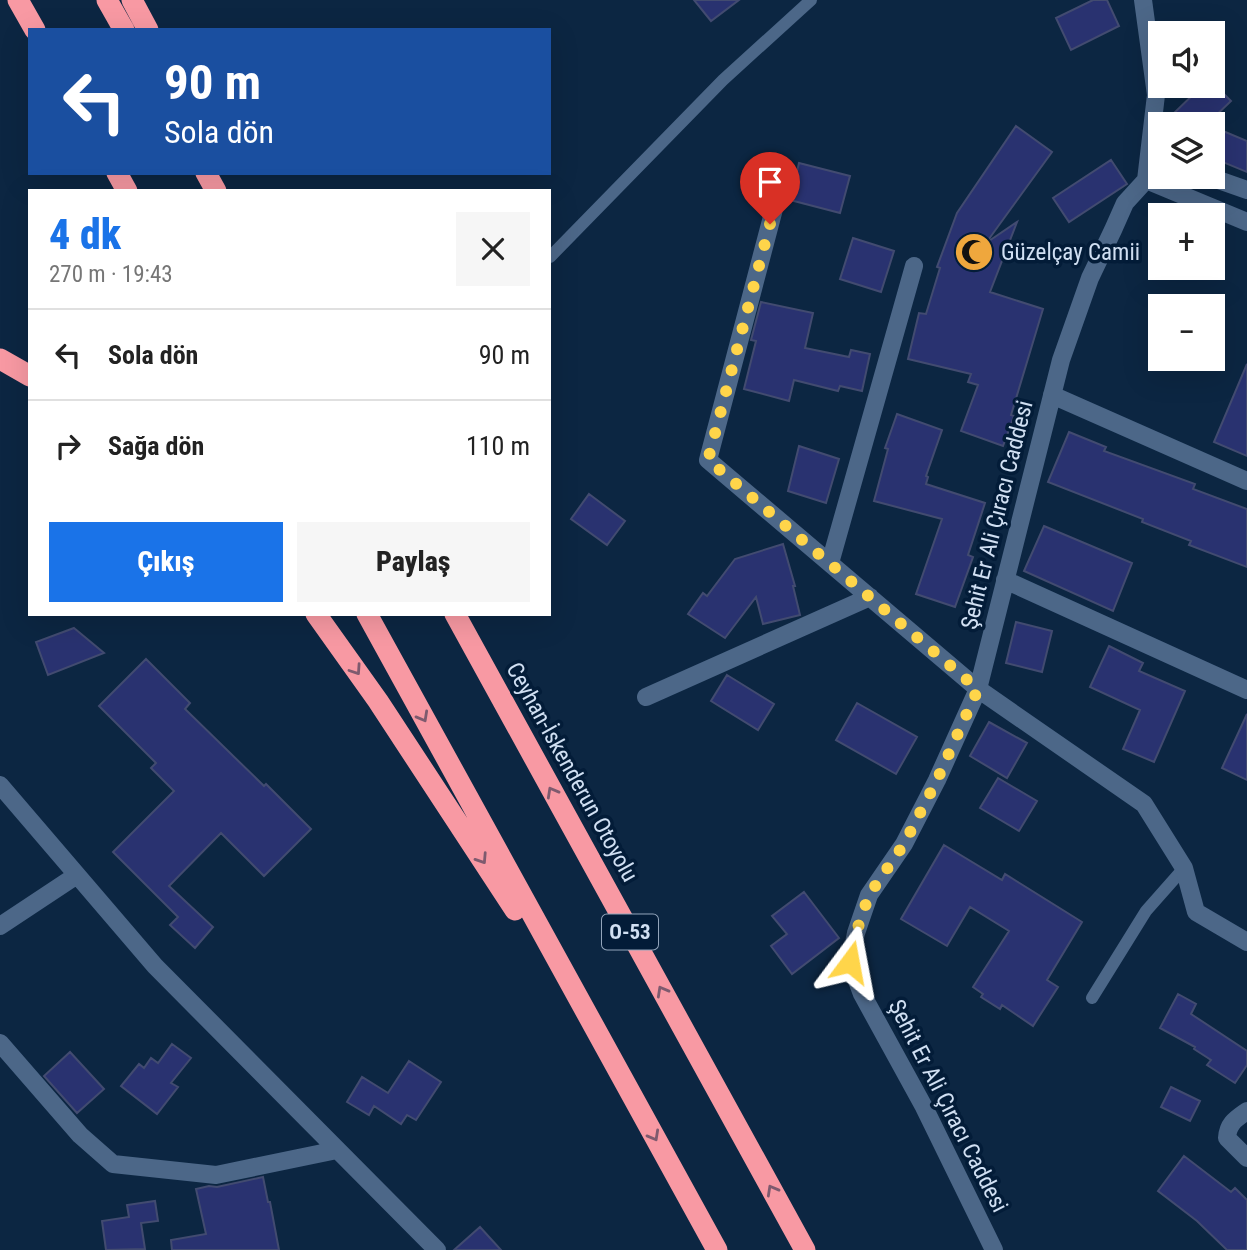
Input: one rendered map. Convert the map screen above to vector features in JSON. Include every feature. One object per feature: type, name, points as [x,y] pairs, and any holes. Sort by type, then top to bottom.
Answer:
[{"type":"highway","points":[[18,0],[34,28]]},
{"type":"highway","points":[[107,0],[123,28]]},
{"type":"highway","points":[[132,0],[147,28]]},
{"type":"highway","points":[[0,359],[28,375]]},
{"type":"highway","points":[[317,616],[470,840],[621,1077]]},
{"type":"highway","points":[[368,616],[717,1250]]},
{"type":"highway","name":"Ceyhan-İskenderun Otoyolu","points":[[456,616],[805,1250]]},
{"type":"street","points":[[1143,0],[1156,95],[1155,112]]},
{"type":"street","points":[[784,171],[708,460],[978,689],[1144,804],[1184,868],[1196,912],[1247,942]]},
{"type":"street","points":[[1148,174],[1146,180],[1247,222]]},
{"type":"street","name":"Şehit Er Ali Çıracı Caddesi","points":[[994,1250],[924,1107],[862,994],[850,962],[856,933],[869,895],[910,833],[978,689],[1060,360],[1090,278],[1125,203],[1146,180]]},
{"type":"street","points":[[1225,182],[1247,190]]},
{"type":"street","points":[[830,563],[914,266]]},
{"type":"street","points":[[1052,395],[1247,481]]},
{"type":"street","points":[[1005,580],[1247,690]]},
{"type":"street","points":[[646,697],[870,597]]},
{"type":"street","points":[[0,785],[155,966],[437,1250]]},
{"type":"street","points":[[0,926],[77,875]]},
{"type":"street","points":[[0,1044],[80,1135],[113,1164],[216,1175],[337,1150]]},
{"type":"street","points":[[1247,1111],[1232,1122],[1227,1138],[1247,1158]]},
{"type":"lane","points":[[551,256],[723,80],[811,0]]},
{"type":"lane","points":[[1092,998],[1146,911],[1184,868]]},
{"type":"building","points":[[694,0],[739,0],[711,21]]},
{"type":"building","points":[[1093,0],[1107,0],[1119,26],[1071,50],[1056,18]]},
{"type":"building","points":[[1225,95],[1231,101],[1220,112],[1175,112],[1190,98],[1225,98]]},
{"type":"building","points":[[1016,126],[1052,152],[986,243],[1017,222],[990,292],[1043,309],[1011,415],[1014,416],[1003,446],[961,431],[978,385],[968,382],[971,374],[908,359],[919,313],[926,314],[940,268],[937,267],[957,213]]},
{"type":"building","points":[[1225,132],[1247,141],[1247,172],[1225,163]]},
{"type":"building","points":[[1111,160],[1127,184],[1069,222],[1053,198]]},
{"type":"building","points":[[799,163],[850,176],[840,213],[790,200]]},
{"type":"building","points":[[853,238],[894,251],[881,292],[840,279]]},
{"type":"building","points":[[761,302],[813,313],[805,348],[849,357],[851,350],[870,354],[862,391],[840,386],[838,391],[794,380],[789,401],[744,389],[756,341],[751,340]]},
{"type":"building","points":[[1247,364],[1247,456],[1214,442]]},
{"type":"building","points":[[897,414],[942,430],[926,476],[926,484],[985,503],[968,555],[973,557],[955,607],[916,594],[942,519],[874,501],[888,449],[885,448]]},
{"type":"building","points":[[1069,432],[1106,447],[1104,451],[1195,484],[1193,489],[1247,509],[1247,567],[1189,545],[1191,541],[1142,522],[1143,519],[1048,482]]},
{"type":"building","points":[[799,446],[839,459],[826,503],[788,491]]},
{"type":"building","points":[[589,494],[625,521],[607,545],[571,519]]},
{"type":"building","points":[[1044,526],[1132,563],[1113,611],[1024,571]]},
{"type":"building","points":[[783,544],[800,615],[763,624],[756,597],[725,638],[688,614],[703,593],[707,596],[735,559]]},
{"type":"building","points":[[1016,622],[1052,631],[1042,672],[1006,663]]},
{"type":"building","points":[[74,628],[104,653],[48,675],[36,642]]},
{"type":"building","points":[[1109,646],[1143,663],[1139,671],[1185,691],[1154,762],[1123,749],[1140,710],[1090,687]]},
{"type":"building","points":[[146,659],[190,703],[185,709],[311,829],[264,876],[221,833],[169,886],[213,927],[195,948],[170,925],[178,917],[113,852],[174,791],[151,768],[156,763],[99,706]]},
{"type":"building","points":[[727,675],[774,704],[758,730],[711,701]]},
{"type":"building","points":[[857,703],[917,737],[896,774],[836,740]]},
{"type":"building","points":[[1247,714],[1247,780],[1222,768]]},
{"type":"building","points":[[989,722],[1027,743],[1007,778],[970,756]]},
{"type":"building","points":[[998,778],[1037,801],[1019,831],[980,808]]},
{"type":"building","points":[[944,845],[1002,880],[1005,874],[1082,922],[1047,980],[1058,987],[1033,1026],[1002,1005],[1000,1009],[981,997],[983,994],[973,987],[1009,931],[970,907],[947,946],[901,919]]},
{"type":"building","points":[[804,892],[839,938],[792,974],[771,946],[787,934],[772,916]]},
{"type":"building","points":[[1178,994],[1196,1004],[1191,1014],[1247,1051],[1247,1065],[1235,1083],[1207,1065],[1211,1060],[1194,1049],[1195,1047],[1160,1028]]},
{"type":"building","points":[[172,1044],[191,1058],[171,1083],[178,1087],[157,1114],[121,1086],[139,1064],[144,1068],[151,1058],[158,1063]]},
{"type":"building","points":[[70,1052],[104,1089],[77,1113],[44,1076]]},
{"type":"building","points":[[409,1061],[441,1082],[416,1120],[407,1115],[401,1124],[374,1106],[369,1115],[347,1102],[362,1077],[388,1093]]},
{"type":"building","points":[[1171,1087],[1200,1101],[1190,1121],[1161,1107]]},
{"type":"building","points":[[1184,1156],[1231,1192],[1235,1188],[1247,1200],[1247,1250],[1227,1250],[1197,1221],[1158,1191]]},
{"type":"building","points":[[263,1177],[279,1250],[172,1250],[171,1240],[206,1234],[196,1189]]},
{"type":"building","points":[[155,1201],[158,1221],[141,1223],[145,1249],[106,1250],[102,1221],[129,1217],[127,1205]]},
{"type":"building","points":[[480,1227],[501,1250],[454,1250]]},
{"type":"place","name":"Güzelçay Camii","points":[[974,252]]},
{"type":"route","points":[[770,224],[708,460],[978,689],[937,780],[904,844],[869,895],[856,933],[850,962]]}]
